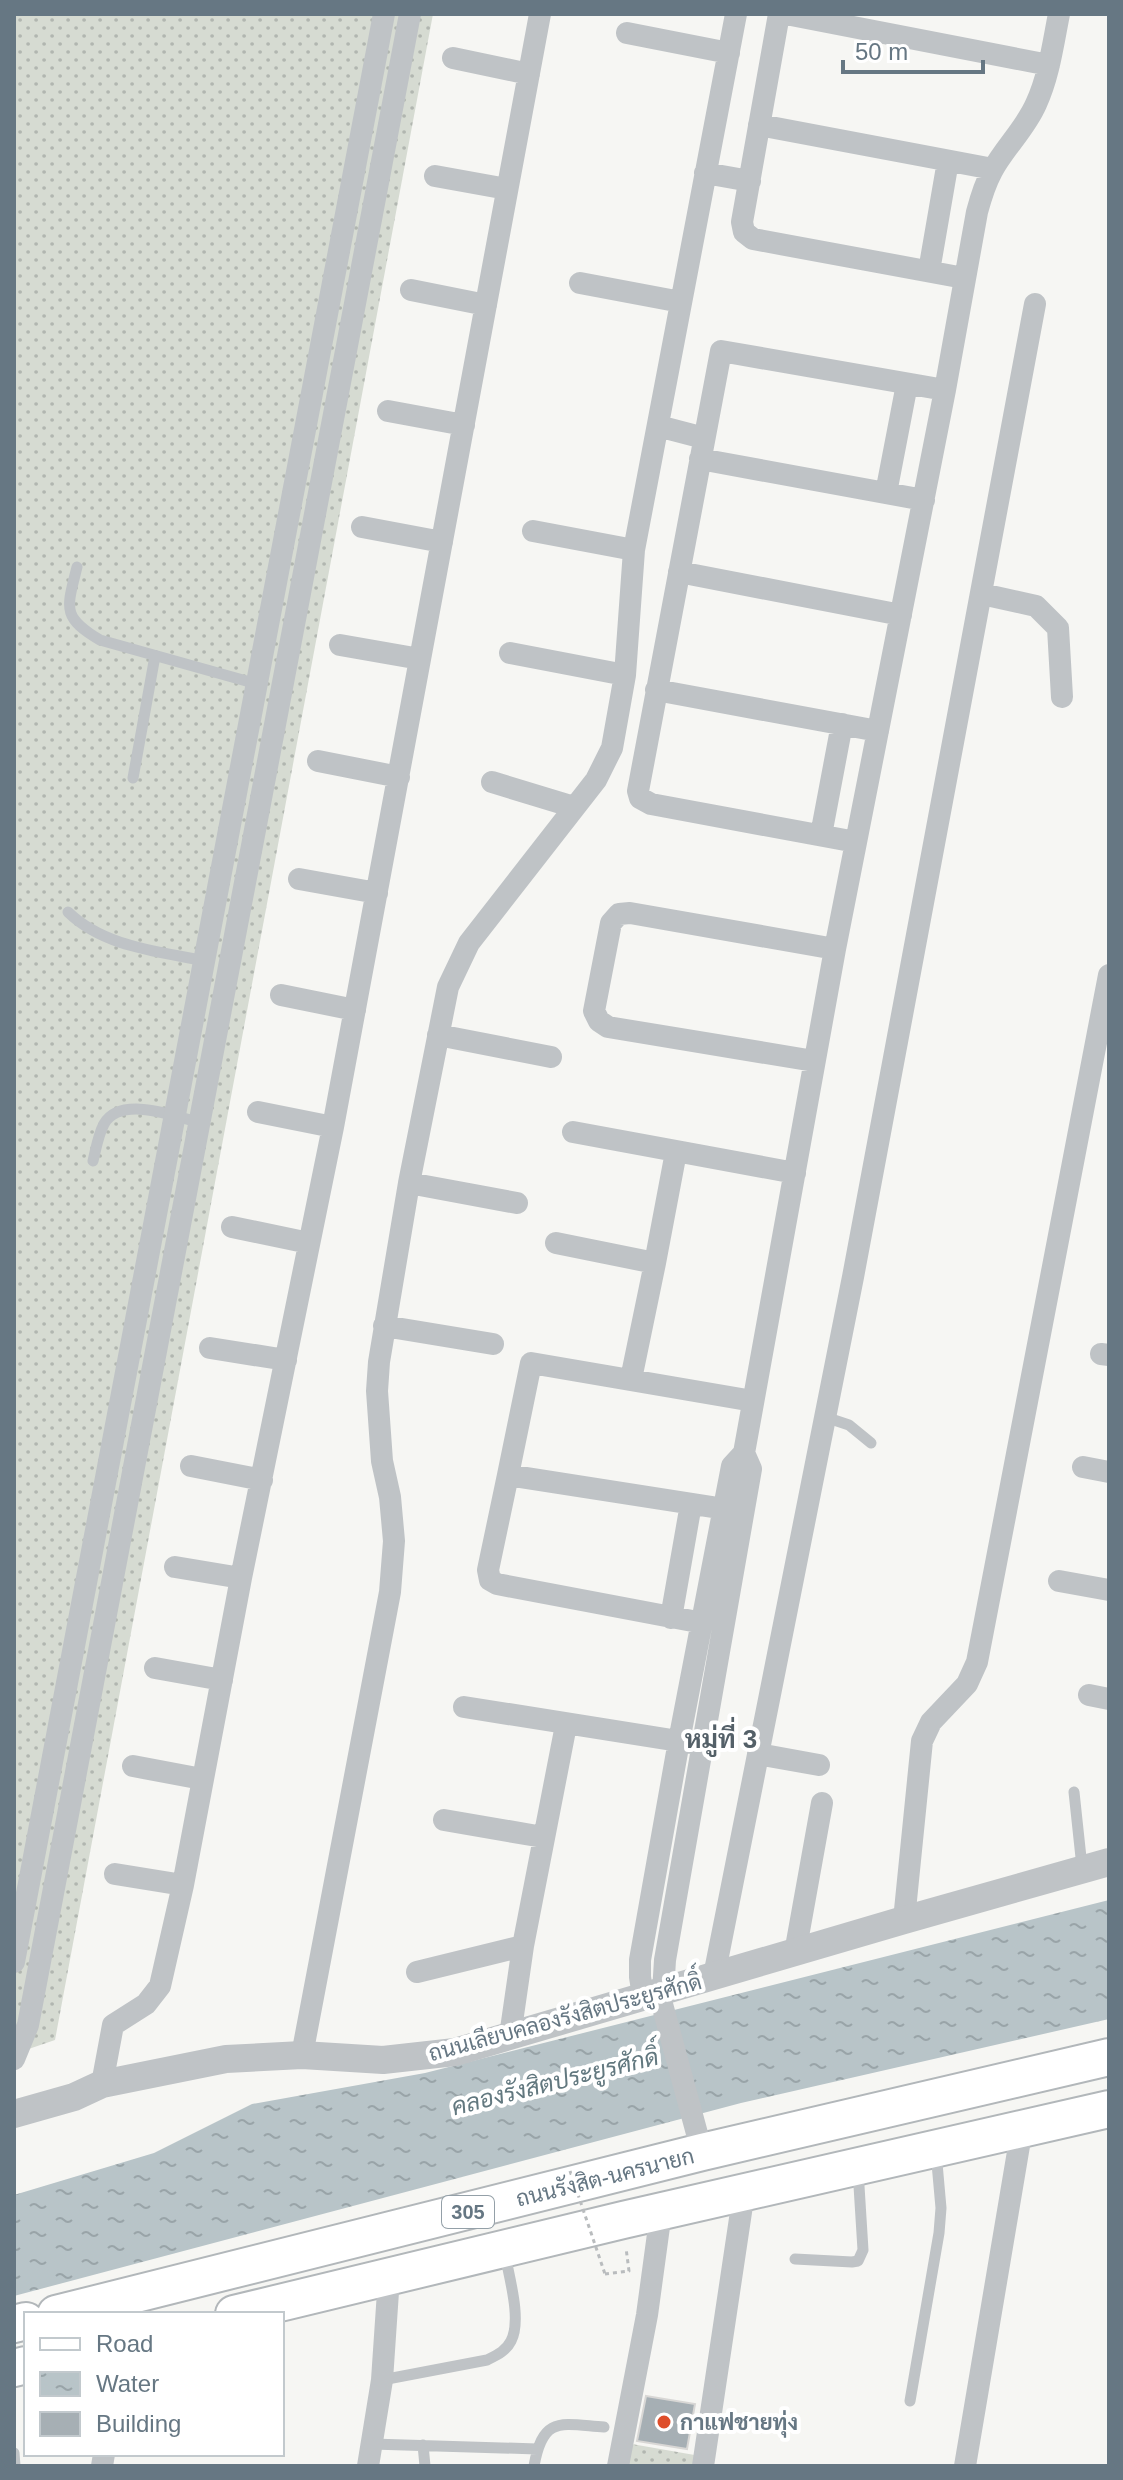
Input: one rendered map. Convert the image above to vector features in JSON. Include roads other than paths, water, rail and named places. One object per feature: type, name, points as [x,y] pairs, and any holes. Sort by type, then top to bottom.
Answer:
[{"type":"main road","name":"ถนนรังสิต-นครนายก","points":[[64,2312],[701,2146],[1109,2057]]},
{"type":"main road","points":[[881,2109],[893,2157]]},
{"type":"main road","name":"305","points":[[242,2312],[623,2220],[1109,2109]]},
{"type":"street","points":[[14,1962],[384,14]]},
{"type":"street","points":[[14,2059],[28,2025],[410,14]]},
{"type":"street","points":[[102,2084],[113,2025],[146,2004],[160,1986],[183,1885],[241,1578],[333,1127],[540,14]]},
{"type":"street","points":[[302,2055],[390,1592],[394,1541],[390,1497],[382,1461],[377,1391],[384,1326],[409,1183],[448,987],[469,943],[596,780],[612,748],[625,675],[634,550],[736,14]]},
{"type":"street","points":[[779,14],[742,222],[744,232],[753,239],[964,278]]},
{"type":"street","points":[[786,14],[1049,65]]},
{"type":"street","points":[[701,2146],[657,1998],[640,1977],[640,1960],[732,1466],[744,1453],[814,1061],[924,500],[964,278],[983,191],[993,169],[1023,128],[1037,102],[1049,65],[1059,14]]},
{"type":"street","points":[[627,33],[729,53]]},
{"type":"street","points":[[453,58],[529,74]]},
{"type":"street","points":[[759,125],[993,169]]},
{"type":"street","points":[[929,271],[948,161]]},
{"type":"street","points":[[705,173],[750,181]]},
{"type":"street","points":[[435,176],[507,189]]},
{"type":"street","points":[[580,283],[681,302]]},
{"type":"street","points":[[411,290],[486,305]]},
{"type":"street","points":[[714,1976],[825,1417],[1035,304]]},
{"type":"street","points":[[856,842],[651,804],[640,798],[638,791],[721,351],[945,390]]},
{"type":"street","points":[[886,493],[907,384]]},
{"type":"street","points":[[311,398],[336,403]]},
{"type":"street","points":[[388,411],[464,425]]},
{"type":"street","points":[[658,426],[702,448],[924,500]]},
{"type":"street","points":[[362,527],[442,542]]},
{"type":"street","points":[[533,531],[634,550]]},
{"type":"street","points":[[679,572],[901,615]]},
{"type":"street","points":[[982,594],[1036,606],[1058,628],[1062,697]]},
{"type":"street","points":[[340,645],[420,659]]},
{"type":"street","points":[[510,653],[625,675]]},
{"type":"street","points":[[656,690],[878,731]]},
{"type":"street","points":[[821,835],[842,724]]},
{"type":"street","points":[[243,759],[268,764]]},
{"type":"street","points":[[318,761],[399,777]]},
{"type":"street","points":[[492,782],[574,807]]},
{"type":"street","points":[[299,879],[377,893]]},
{"type":"street","points":[[814,1061],[608,1027],[599,1021],[594,1011],[611,923],[619,914],[630,913],[835,949]]},
{"type":"street","points":[[904,1920],[922,1741],[931,1722],[967,1684],[977,1662],[1109,975]]},
{"type":"street","points":[[281,995],[355,1010]]},
{"type":"street","points":[[438,1035],[551,1057]]},
{"type":"street","points":[[258,1112],[333,1127]]},
{"type":"street","points":[[573,1132],[795,1173]]},
{"type":"street","points":[[631,1379],[676,1152]]},
{"type":"street","points":[[409,1183],[517,1203]]},
{"type":"street","points":[[232,1227],[309,1243]]},
{"type":"street","points":[[556,1243],[655,1263]]},
{"type":"street","points":[[384,1326],[493,1344]]},
{"type":"street","points":[[210,1348],[286,1360]]},
{"type":"street","points":[[703,1623],[497,1584],[490,1580],[488,1570],[531,1363],[753,1401]]},
{"type":"street","points":[[657,1998],[751,1469],[744,1453]]},
{"type":"street","points":[[191,1466],[262,1480]]},
{"type":"street","points":[[1083,1467],[1109,1472]]},
{"type":"street","points":[[109,1471],[134,1475]]},
{"type":"street","points":[[508,1475],[725,1509]]},
{"type":"street","points":[[671,1618],[691,1504]]},
{"type":"street","points":[[175,1567],[241,1578]]},
{"type":"street","points":[[1059,1581],[1109,1590]]},
{"type":"street","points":[[155,1668],[222,1680]]},
{"type":"street","points":[[464,1707],[703,1745]]},
{"type":"street","points":[[510,2036],[523,1946],[566,1725]]},
{"type":"street","points":[[758,1754],[819,1765]]},
{"type":"street","points":[[133,1766],[202,1779]]},
{"type":"street","points":[[795,1953],[822,1803]]},
{"type":"street","points":[[42,1814],[67,1819]]},
{"type":"street","points":[[444,1820],[543,1837]]},
{"type":"street","name":"ถนนเลียบคลองรังสิตประยูรศักดิ์","points":[[14,2114],[74,2097],[102,2084],[226,2059],[302,2055],[383,2060],[455,2052],[657,1998],[714,1976],[1096,1866]]},
{"type":"street","points":[[115,1874],[183,1885]]},
{"type":"street","points":[[417,1972],[523,1946]]},
{"type":"street","points":[[965,2466],[1022,2128]]},
{"type":"street","points":[[703,2466],[744,2192]]},
{"type":"street","points":[[618,2466],[647,2315],[661,2212]]},
{"type":"street","points":[[370,2455],[382,2380],[389,2277]]},
{"type":"lane","points":[[77,567],[70,613],[78,627],[100,640],[257,684]]},
{"type":"lane","points":[[133,778],[155,656]]},
{"type":"lane","points":[[68,912],[102,937],[205,961]]},
{"type":"lane","points":[[93,1161],[105,1121],[117,1112],[132,1108],[200,1123]]},
{"type":"lane","points":[[825,1417],[849,1425],[871,1443]]},
{"type":"lane","points":[[1074,1792],[1096,1866]]},
{"type":"lane","points":[[910,2401],[939,2233],[941,2208],[936,2149]]},
{"type":"lane","points":[[795,2259],[852,2262],[862,2256],[858,2165]]},
{"type":"lane","points":[[382,2380],[487,2360],[502,2353],[512,2341],[516,2323],[505,2250]]},
{"type":"lane","points":[[534,2466],[543,2436],[552,2427],[564,2424],[604,2427]]},
{"type":"lane","points":[[370,2455],[423,2445],[537,2449]]},
{"type":"lane","points":[[423,2445],[425,2466]]},
{"type":"lane","points":[[14,2453],[15,2466]]},
{"type":"water","name":"คลองรังสิตประยูรศักดิ์","points":[[1109,1900],[1109,2019],[741,2103],[14,2296],[14,2195],[154,2153],[252,2104],[425,2073]]},
{"type":"place","name":"กาแฟชายทุ่ง","points":[[664,2422]]},
{"type":"district","name":"หมู่ที่ 3","points":[[721,1739]]}]
